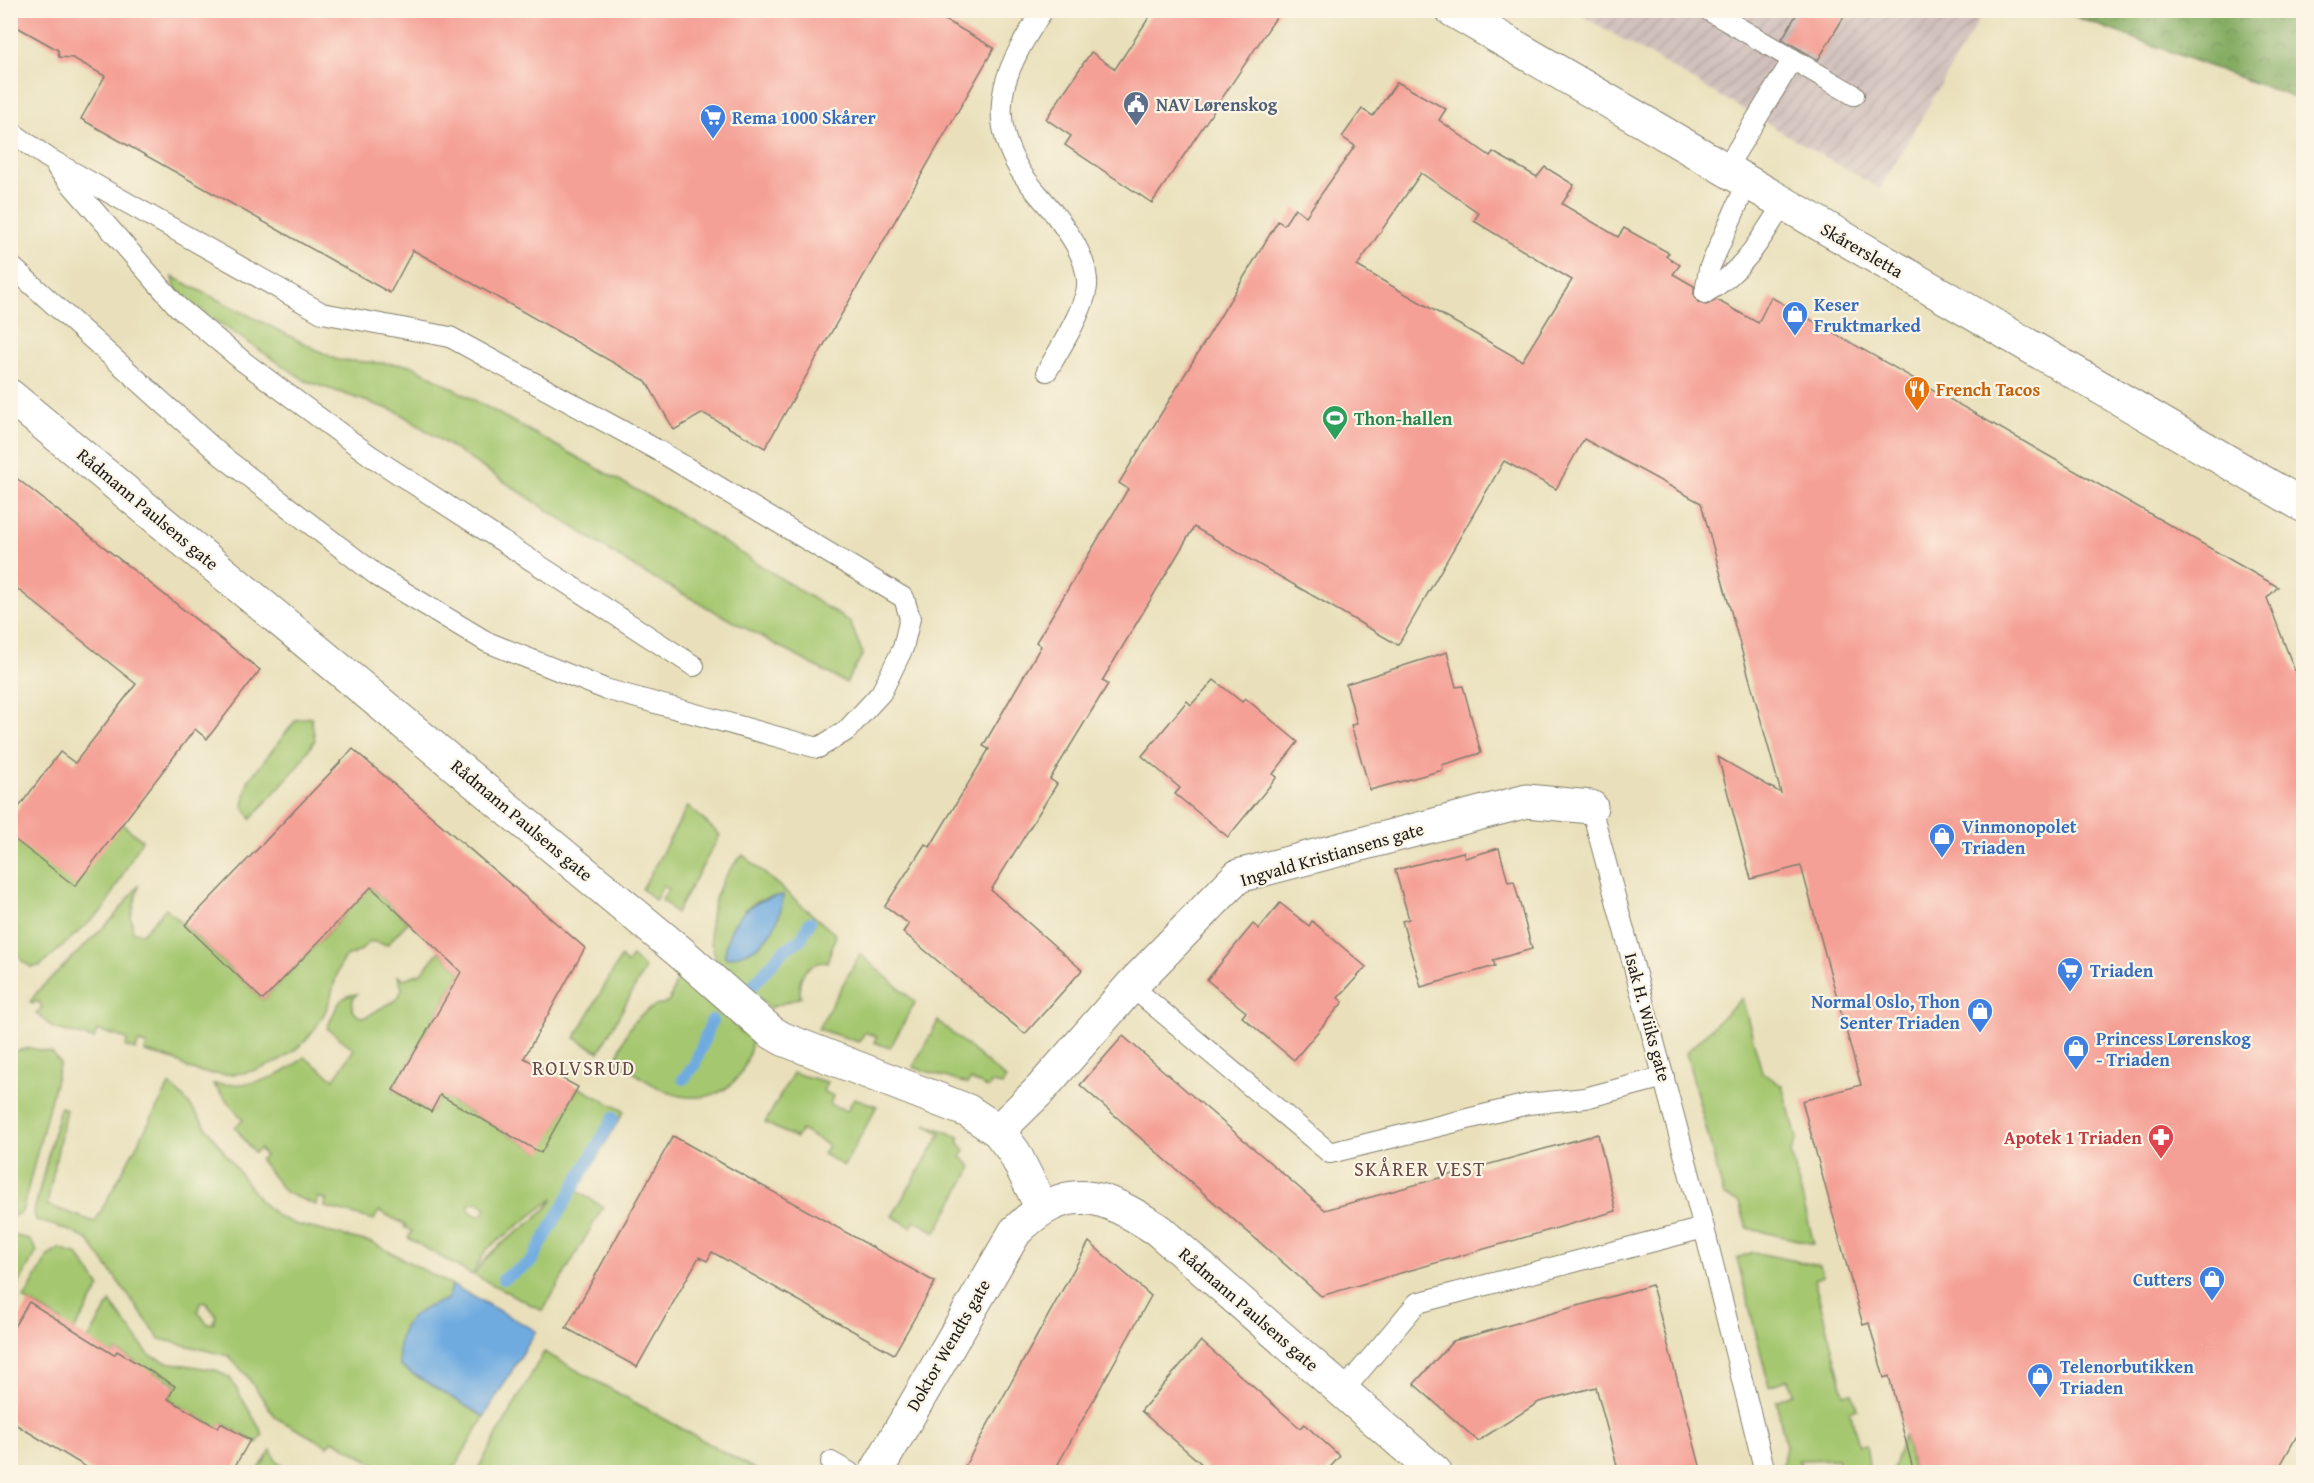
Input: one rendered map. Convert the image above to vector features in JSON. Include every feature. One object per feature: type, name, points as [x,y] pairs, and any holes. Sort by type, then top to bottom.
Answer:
[{"type":"street","name":"Skårersletta","points":[[1452,10],[2304,506]]},
{"type":"street","name":"Rådmann Paulsens gate","points":[[10,396],[646,924],[771,1032],[824,1056],[968,1112],[998,1131],[1014,1152],[1034,1214],[1066,1198],[1094,1197],[1112,1202],[1135,1214],[1158,1230],[1436,1473]]},
{"type":"street","name":"Ingvald Kristiansens gate","points":[[998,1131],[1039,1090],[1131,986],[1238,876],[1527,801],[1591,807]]},
{"type":"street","name":"Doktor Wendts gate","points":[[876,1473],[1004,1248],[1034,1214]]},
{"type":"lane","points":[[1043,10],[1019,47],[1008,71],[1000,99],[1002,126],[1008,147],[1020,171],[1074,239],[1088,282],[1074,325],[1047,371]]},
{"type":"lane","points":[[1708,10],[1854,94]]},
{"type":"lane","points":[[1783,204],[1761,240],[1726,282],[1706,293],[1709,269],[1736,176],[1793,59]]},
{"type":"lane","points":[[10,131],[48,158],[322,313],[450,337],[659,451],[904,598],[910,618],[903,648],[881,693],[846,730],[818,748],[605,689],[487,642],[379,577],[222,456],[10,265]]},
{"type":"lane","points":[[48,158],[178,307],[244,362],[371,456],[694,666]]},
{"type":"lane","name":"Isak H. Wiiks gate","points":[[1591,807],[1704,1228],[1765,1473]]},
{"type":"lane","points":[[1131,986],[1330,1153],[1528,1104],[1585,1098],[1664,1077]]},
{"type":"lane","points":[[1343,1391],[1417,1303],[1704,1228]]},
{"type":"lane","points":[[831,1462],[849,1473]]},
{"type":"shaded area","points":[[1574,11],[1984,11],[1880,189]]},
{"type":"green space","points":[[2060,11],[2303,11],[2303,101]]},
{"type":"green space","points":[[173,277],[337,360],[411,365],[676,512],[850,622],[863,654],[846,683],[639,570],[398,412],[306,381],[176,294]]},
{"type":"green space","points":[[311,717],[315,740],[297,767],[251,819],[243,805],[248,781],[296,720]]},
{"type":"green space","points":[[688,806],[720,835],[676,913],[662,900],[668,889],[663,886],[655,900],[642,889]]},
{"type":"green space","points":[[122,824],[142,840],[103,910],[40,966],[31,967],[22,961],[11,941],[10,836]]},
{"type":"green space","points":[[743,855],[836,935],[827,962],[813,965],[801,977],[801,997],[770,1008],[732,976],[716,958],[710,931],[711,916],[719,889]],"holes":[[[783,896],[776,920],[766,939],[750,951],[725,958],[727,945],[741,915],[762,900]]]},
{"type":"green space","points":[[139,885],[131,917],[133,932],[143,933],[166,908],[263,1000],[371,887],[408,922],[387,945],[370,941],[360,951],[344,958],[324,1014],[313,1031],[285,1057],[268,1066],[251,1071],[212,1074],[192,1070],[176,1061],[145,1052],[147,1045],[138,1043],[136,1050],[126,1047],[127,1039],[97,1030],[94,1039],[53,1028],[36,1013],[42,1008],[38,1001],[32,1004],[30,1002],[38,991],[114,917]]},
{"type":"green space","points":[[439,951],[461,972],[393,1090],[431,1112],[440,1095],[540,1152],[578,1087],[624,1111],[577,1191],[603,1207],[543,1311],[474,1275],[493,1252],[535,1219],[554,1198],[486,1250],[472,1275],[408,1238],[412,1231],[404,1227],[406,1225],[379,1211],[374,1220],[325,1207],[326,1200],[318,1197],[316,1205],[286,1193],[260,1160],[265,1156],[260,1149],[254,1153],[235,1127],[243,1120],[213,1084],[262,1081],[284,1072],[304,1057],[334,1079],[354,1049],[327,1028],[341,1001],[345,997],[357,994],[353,998],[352,1010],[366,1017],[397,998],[402,988],[398,976],[404,979],[421,973]],"holes":[[[478,1202],[486,1208],[482,1216],[475,1215],[469,1210],[469,1204]]]},
{"type":"green space","points":[[860,954],[915,1002],[890,1048],[874,1042],[877,1037],[865,1032],[859,1042],[818,1029]]},
{"type":"green space","points":[[632,956],[645,969],[599,1052],[575,1038],[621,957],[627,964]]},
{"type":"green space","points":[[678,976],[752,1041],[749,1055],[737,1078],[729,1086],[708,1096],[672,1094],[617,1062],[623,1041],[633,1023],[648,1010],[669,1002]]},
{"type":"green space","points":[[1742,998],[1762,1072],[1782,1086],[1797,1138],[1791,1153],[1814,1244],[1747,1228],[1739,1202],[1724,1196],[1686,1053]]},
{"type":"green space","points":[[938,1021],[1006,1079],[1002,1085],[992,1083],[988,1088],[971,1080],[967,1084],[913,1067]]},
{"type":"green space","points":[[30,1048],[52,1053],[60,1063],[22,1212],[11,1217],[11,1052]]},
{"type":"green space","points":[[793,1073],[827,1082],[823,1091],[833,1096],[830,1104],[847,1111],[854,1098],[877,1106],[844,1166],[823,1154],[828,1145],[801,1130],[796,1138],[765,1123]]},
{"type":"green space","points":[[170,1084],[190,1105],[260,1201],[279,1217],[294,1224],[373,1243],[452,1285],[448,1299],[400,1366],[484,1417],[452,1472],[389,1472],[333,1440],[328,1446],[276,1418],[247,1376],[229,1356],[160,1339],[88,1240],[68,1230],[36,1220],[34,1212],[60,1107],[66,1109],[47,1205],[95,1222]],"holes":[[[200,1302],[206,1303],[216,1315],[213,1323],[207,1324],[198,1311]]]},
{"type":"green space","points":[[925,1124],[960,1137],[958,1142],[965,1150],[961,1157],[972,1167],[936,1232],[915,1221],[911,1227],[892,1216],[941,1134]]},
{"type":"green space","points":[[11,1235],[29,1239],[37,1251],[11,1297]]},
{"type":"green space","points":[[59,1249],[78,1255],[100,1287],[68,1341],[55,1334],[62,1321],[24,1299],[48,1256]]},
{"type":"green space","points":[[1753,1252],[1820,1266],[1823,1276],[1814,1279],[1844,1394],[1852,1392],[1857,1409],[1850,1411],[1859,1446],[1866,1445],[1870,1472],[1817,1472],[1840,1466],[1838,1459],[1798,1460],[1806,1472],[1781,1472],[1786,1446],[1776,1401],[1793,1394],[1789,1379],[1769,1386],[1737,1258]]},
{"type":"green space","points":[[110,1302],[149,1355],[166,1362],[216,1370],[230,1378],[263,1434],[257,1443],[222,1423],[218,1428],[168,1399],[176,1384],[155,1372],[152,1377],[136,1362],[117,1351],[114,1355],[95,1344],[82,1350]]},
{"type":"green space","points":[[544,1352],[760,1472],[476,1472]]},
{"type":"green space","points":[[1904,1435],[1913,1472],[1892,1472]]},
{"type":"green space","points":[[271,1450],[276,1461],[291,1470],[290,1472],[257,1472]]},
{"type":"water","points":[[783,895],[778,919],[766,938],[749,951],[725,958],[730,934],[741,915],[759,902]]},
{"type":"water","points":[[452,1285],[536,1331],[484,1417],[400,1366],[400,1339],[408,1321],[425,1308],[448,1299]]},
{"type":"building","points":[[10,10],[928,10],[994,48],[765,448],[703,413],[674,430],[646,381],[413,250],[390,293],[81,119],[105,76],[73,58],[59,57],[58,50],[10,23]]},
{"type":"building","points":[[1154,10],[1281,10],[1152,203],[1065,145],[1071,136],[1046,119],[1091,52],[1115,69]]},
{"type":"building","points":[[1799,10],[1848,10],[1818,60],[1782,39]]},
{"type":"building","points":[[1397,82],[1446,109],[1439,120],[1490,156],[1493,152],[1537,177],[1545,167],[1574,185],[1562,204],[1618,237],[1624,228],[1669,253],[1666,256],[1680,265],[1673,274],[1694,286],[1694,297],[1699,303],[1706,305],[1717,300],[1758,323],[1771,297],[2278,587],[2267,598],[2296,674],[2304,671],[2304,1423],[2276,1473],[1914,1473],[1889,1376],[1884,1378],[1869,1323],[1863,1325],[1802,1101],[1861,1085],[1801,866],[1751,879],[1718,757],[1781,793],[1701,503],[1584,439],[1556,489],[1504,461],[1398,645],[1194,527],[1102,681],[1108,684],[1050,779],[1057,784],[991,890],[1082,970],[1025,1034],[903,932],[909,924],[885,906],[925,844],[930,847],[989,749],[983,746],[1041,646],[1036,642],[1128,489],[1119,483],[1278,221],[1284,225],[1295,208],[1306,216],[1355,146],[1342,137],[1362,109],[1373,116]],"holes":[[[1421,173],[1479,213],[1474,221],[1572,280],[1522,361],[1357,266]]]},
{"type":"building","points":[[10,473],[260,670],[207,739],[195,729],[75,886],[10,836],[10,819],[60,752],[75,763],[136,684],[10,583]]},
{"type":"building","points":[[1447,652],[1456,687],[1463,686],[1481,753],[1442,765],[1443,770],[1370,790],[1351,725],[1357,724],[1346,684]]},
{"type":"building","points":[[1214,680],[1242,702],[1245,698],[1298,742],[1273,774],[1277,777],[1228,837],[1175,794],[1180,788],[1142,756],[1187,701],[1191,705]]},
{"type":"building","points":[[353,749],[585,948],[524,1058],[578,1087],[541,1153],[440,1095],[431,1112],[393,1090],[461,972],[371,887],[263,1000],[185,925]]},
{"type":"building","points":[[1499,848],[1508,882],[1514,881],[1532,949],[1493,960],[1495,966],[1421,987],[1402,921],[1409,919],[1395,870],[1463,852],[1465,858]]},
{"type":"building","points":[[1280,903],[1309,926],[1312,921],[1366,967],[1338,998],[1343,1002],[1294,1060],[1242,1017],[1246,1012],[1207,980],[1253,924],[1259,929]]},
{"type":"building","points":[[1123,1036],[1325,1210],[1598,1134],[1616,1211],[1321,1296],[1080,1085]]},
{"type":"building","points":[[673,1136],[935,1282],[894,1354],[712,1252],[707,1261],[699,1257],[637,1367],[566,1328]]},
{"type":"building","points":[[1089,1242],[1151,1296],[1053,1473],[961,1473]]},
{"type":"building","points":[[1652,1285],[1702,1473],[1619,1473],[1596,1387],[1539,1402],[1478,1441],[1414,1384],[1453,1341]]},
{"type":"building","points":[[29,1302],[114,1355],[117,1351],[175,1386],[168,1399],[218,1428],[221,1423],[250,1440],[231,1473],[96,1473],[10,1421],[10,1333]]},
{"type":"building","points":[[1201,1341],[1300,1428],[1304,1424],[1340,1456],[1325,1473],[1212,1473],[1141,1411]]},
{"type":"waterway","points":[[753,985],[784,950],[801,939],[810,922]]},
{"type":"waterway","points":[[683,1079],[694,1066],[712,1020]]},
{"type":"waterway","points":[[503,1279],[531,1262],[613,1118]]},
{"type":"place","name":"NAV Lørenskog","points":[[1136,127]]},
{"type":"place","name":"Rema 1000 Skårer","points":[[713,140]]},
{"type":"place","name":"Keser Fruktmarked","points":[[1795,337]]},
{"type":"place","name":"French Tacos","points":[[1917,412]]},
{"type":"place","name":"Thon-hallen","points":[[1335,441]]},
{"type":"place","name":"Vinmonopolet Triaden","points":[[1942,859]]},
{"type":"place","name":"Triaden","points":[[2070,993]]},
{"type":"place","name":"Normal Oslo, Thon Senter Triaden","points":[[1980,1034]]},
{"type":"place","name":"Princess Lørenskog - Triaden","points":[[2076,1071]]},
{"type":"place","name":"Apotek 1 Triaden","points":[[2161,1160]]},
{"type":"place","name":"Cutters","points":[[2212,1302]]},
{"type":"place","name":"Telenorbutikken Triaden","points":[[2040,1399]]},
{"type":"district","name":"ROLVSRUD","points":[[584,1067]]},
{"type":"district","name":"SKÅRER VEST","points":[[1420,1168]]}]
